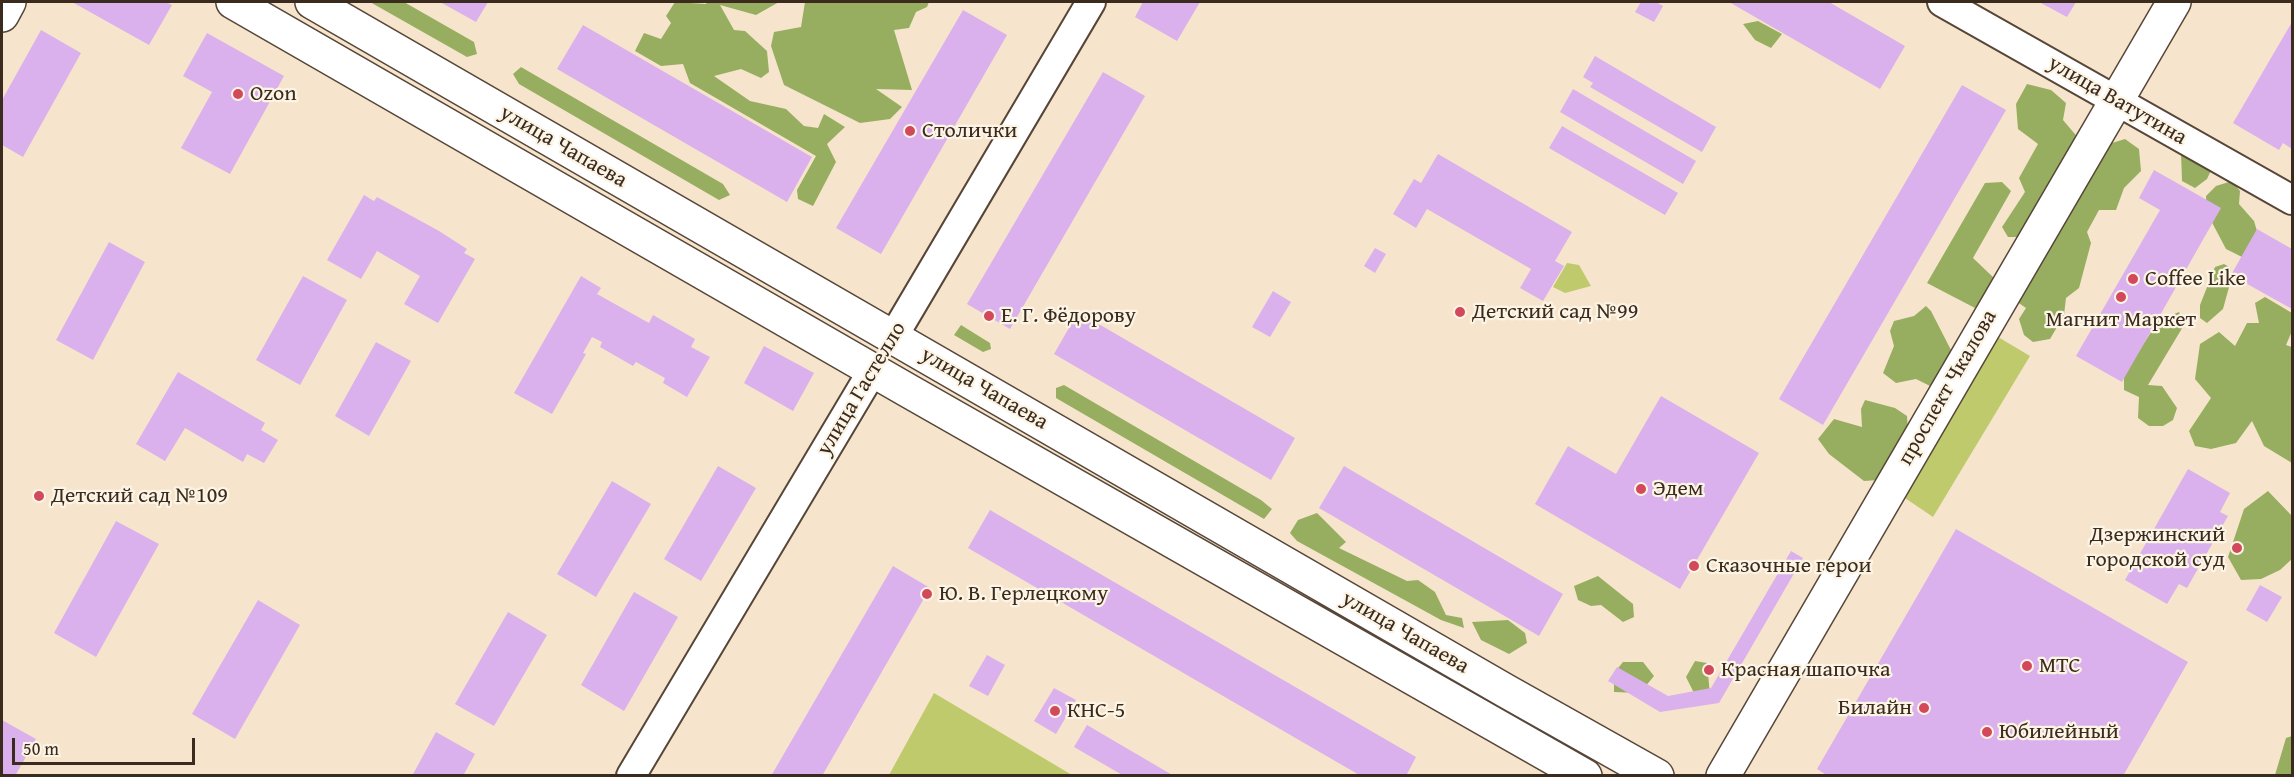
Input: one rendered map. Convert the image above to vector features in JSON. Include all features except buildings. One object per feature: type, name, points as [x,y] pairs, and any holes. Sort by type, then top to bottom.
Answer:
[{"type":"street","points":[[2,15],[9,2]]},
{"type":"street","points":[[233,2],[1585,776]]},
{"type":"street","name":"улица Чапаева","points":[[312,2],[1506,691],[1658,776]]},
{"type":"street","name":"улица Гастелло","points":[[631,776],[1091,2]]},
{"type":"street","name":"улица Ватутина","points":[[1942,2],[2292,200]]},
{"type":"street","name":"проспект Чкалова","points":[[1723,776],[2174,2]]},
{"type":"green space","points":[[370,2],[404,2],[474,42],[477,54],[467,57]]},
{"type":"green space","points":[[675,2],[706,4],[707,2],[779,2],[756,15],[720,5],[734,30],[745,31],[767,51],[769,72],[761,78],[741,69],[714,76],[750,101],[786,109],[804,126],[818,128],[824,114],[845,127],[827,144],[836,162],[813,206],[798,199],[797,190],[816,156],[690,83],[683,64],[661,66],[635,51],[644,33],[661,39],[671,23],[666,16]]},
{"type":"green space","points":[[805,2],[929,2],[927,7],[916,12],[909,28],[894,30],[912,90],[876,89],[902,107],[890,119],[860,123],[784,85],[771,46],[774,32],[801,27]]},
{"type":"green space","points":[[1758,21],[1782,34],[1771,48],[1755,40],[1743,24]]},
{"type":"green space","points":[[521,67],[723,184],[730,195],[719,200],[519,84],[513,74]]},
{"type":"green space","points":[[2027,84],[2051,90],[2066,103],[2063,120],[2080,140],[2019,237],[2008,237],[2002,227],[2025,192],[2019,178],[2038,144],[2018,129],[2016,104]]},
{"type":"green space","points":[[2125,139],[2139,149],[2141,171],[2124,188],[2116,210],[2099,210],[2087,232],[2091,243],[2079,288],[2066,298],[2064,315],[2050,339],[2033,342],[2024,335],[2019,319],[2026,308],[2013,299],[2098,158],[2112,143]]},
{"type":"green space","points":[[2181,153],[2213,166],[2207,179],[2195,188],[2182,181]]},
{"type":"green space","points":[[2232,181],[2240,191],[2239,204],[2254,221],[2260,241],[2246,259],[2226,249],[2207,213],[2206,196],[2216,186]]},
{"type":"green space","points":[[2002,182],[2011,191],[1973,258],[1994,278],[1975,308],[1927,283],[1985,183]]},
{"type":"green space","points":[[1567,263],[1579,265],[1591,286],[1565,293],[1553,287]]},
{"type":"green space","points":[[2224,264],[2231,268],[2231,280],[2223,309],[2207,323],[2200,318],[2200,305],[2215,267]]},
{"type":"green space","points":[[2265,297],[2292,313],[2292,331],[2286,345],[2292,347],[2292,463],[2264,446],[2252,421],[2236,443],[2211,449],[2195,446],[2189,431],[2211,398],[2195,379],[2200,344],[2219,332],[2235,346],[2247,323],[2259,323],[2255,303]]},
{"type":"green space","points":[[1926,306],[1931,311],[1953,354],[1930,386],[1916,379],[1896,383],[1883,373],[1894,346],[1890,331],[1894,321],[1914,316]]},
{"type":"green space","points":[[2179,312],[2184,325],[2148,385],[2162,386],[2177,408],[2173,420],[2163,426],[2149,426],[2138,418],[2139,397],[2124,390],[2124,375],[2158,321]]},
{"type":"green space","points":[[961,325],[990,343],[991,349],[983,352],[954,335]]},
{"type":"green space","points":[[1998,337],[2030,356],[1933,517],[1902,496]]},
{"type":"green space","points":[[1064,385],[1261,500],[1272,509],[1264,519],[1056,398],[1056,388]]},
{"type":"green space","points":[[1865,400],[1895,408],[1907,416],[1908,432],[1879,480],[1864,481],[1829,454],[1818,439],[1834,419],[1862,427],[1861,409]]},
{"type":"green space","points":[[2268,491],[2292,516],[2292,559],[2280,570],[2261,579],[2241,580],[2228,557],[2244,509]]},
{"type":"green space","points":[[1317,513],[1346,542],[1339,548],[1407,581],[1418,580],[1435,592],[1446,615],[1462,618],[1464,628],[1441,620],[1297,541],[1290,533],[1298,520]]},
{"type":"green space","points":[[1598,576],[1633,604],[1634,617],[1623,622],[1601,605],[1591,606],[1578,600],[1574,586]]},
{"type":"green space","points":[[1508,620],[1525,633],[1527,643],[1509,654],[1481,640],[1472,622]]},
{"type":"green space","points":[[1695,661],[1707,663],[1710,695],[1697,699],[1686,677]]},
{"type":"green space","points":[[1623,662],[1643,662],[1654,676],[1640,693],[1614,692],[1614,673]]},
{"type":"green space","points":[[934,693],[1072,775],[889,775]]},
{"type":"green space","points":[[2292,736],[2292,775],[2275,775],[2286,738]]},
{"type":"place","name":"Ozon","points":[[238,94]]},
{"type":"place","name":"Столички","points":[[910,131]]},
{"type":"place","name":"Coffee Like","points":[[2133,279]]},
{"type":"place","name":"Магнит Маркет","points":[[2121,297]]},
{"type":"place","name":"Детский сад №99","points":[[1460,312]]},
{"type":"place","name":"Е. Г. Фёдорову","points":[[989,316]]},
{"type":"place","name":"Эдем","points":[[1641,489]]},
{"type":"place","name":"Детский сад №109","points":[[39,496]]},
{"type":"place","name":"Дзержинский городской суд","points":[[2237,548]]},
{"type":"place","name":"Сказочные герои","points":[[1694,566]]},
{"type":"place","name":"Ю. В. Герлецкому","points":[[927,594]]},
{"type":"place","name":"МТС","points":[[2027,666]]},
{"type":"place","name":"Красная шапочка","points":[[1709,670]]},
{"type":"place","name":"Билайн","points":[[1924,708]]},
{"type":"place","name":"КНС-5","points":[[1055,711]]},
{"type":"place","name":"Юбилейный","points":[[1987,732]]}]
